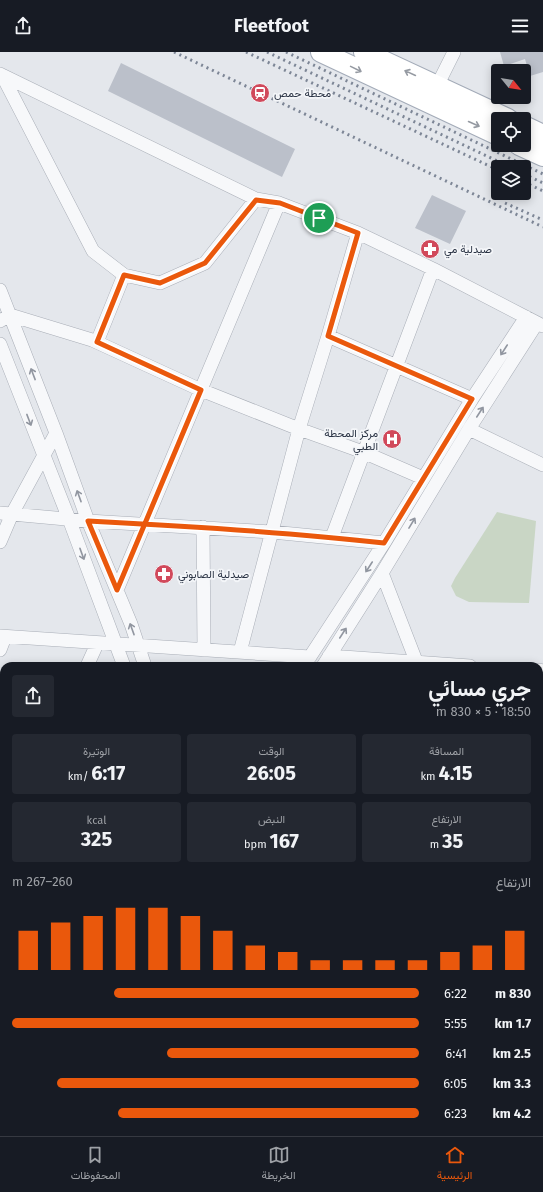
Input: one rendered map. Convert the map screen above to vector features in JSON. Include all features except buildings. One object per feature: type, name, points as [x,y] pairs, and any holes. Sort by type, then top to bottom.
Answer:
[{"type":"main road","points":[[321,52],[491,132]]},
{"type":"main road","points":[[364,52],[493,112]]},
{"type":"main road","points":[[531,129],[543,135]]},
{"type":"main road","points":[[531,150],[543,156]]},
{"type":"street","points":[[437,86],[454,52]]},
{"type":"street","points":[[1,74],[256,200],[280,203],[358,233],[433,269],[535,322]]},
{"type":"street","points":[[1,74],[93,251],[124,275],[160,283],[205,263],[256,200]]},
{"type":"street","points":[[117,590],[280,203]]},
{"type":"street","points":[[240,652],[299,429],[358,233]]},
{"type":"street","points":[[332,537],[433,269]]},
{"type":"street","points":[[97,342],[124,275]]},
{"type":"street","points":[[0,290],[5,318],[56,433],[88,521],[117,590],[144,662]]},
{"type":"street","points":[[5,318],[97,342],[201,390],[299,429],[363,452],[423,478]]},
{"type":"street","points":[[0,650],[2,637],[240,652],[307,662],[384,543],[472,399],[535,322]]},
{"type":"street","points":[[326,661],[382,573],[535,322]]},
{"type":"street","points":[[328,336],[472,399]]},
{"type":"street","points":[[0,344],[69,519],[122,662]]},
{"type":"street","points":[[469,429],[543,465]]},
{"type":"street","points":[[0,542],[6,514],[56,433]]},
{"type":"street","points":[[6,514],[88,521],[272,532],[384,543]]},
{"type":"street","points":[[203,527],[204,650]]},
{"type":"street","points":[[382,573],[416,662]]},
{"type":"street","points":[[89,662],[97,644]]},
{"type":"street","points":[[326,661],[356,662]]},
{"type":"green space","points":[[497,512],[536,521],[529,603],[469,602],[456,596],[451,586]]},
{"type":"railway","points":[[174,52],[543,227]]},
{"type":"railway","points":[[246,52],[491,167]]},
{"type":"railway","points":[[267,52],[495,160]]},
{"type":"railway","points":[[286,52],[543,174]]},
{"type":"railway","points":[[531,177],[543,183]]},
{"type":"railway","points":[[531,185],[543,191]]},
{"type":"railway","points":[[505,203],[543,220]]},
{"type":"place","name":"محطة حمص","points":[[260,93]]},
{"type":"place","name":"صيدلية مي","points":[[430,249]]},
{"type":"place","name":"مركز المحطة الطبي","points":[[392,439]]},
{"type":"place","name":"صيدلية الصابوني","points":[[164,574]]},
{"type":"route","points":[[319,218],[280,203],[256,200],[205,263],[160,283],[124,275],[97,342],[201,390],[145,524],[117,590],[88,521],[145,524],[272,532],[384,543],[472,399],[328,336],[358,233],[319,218]]}]
